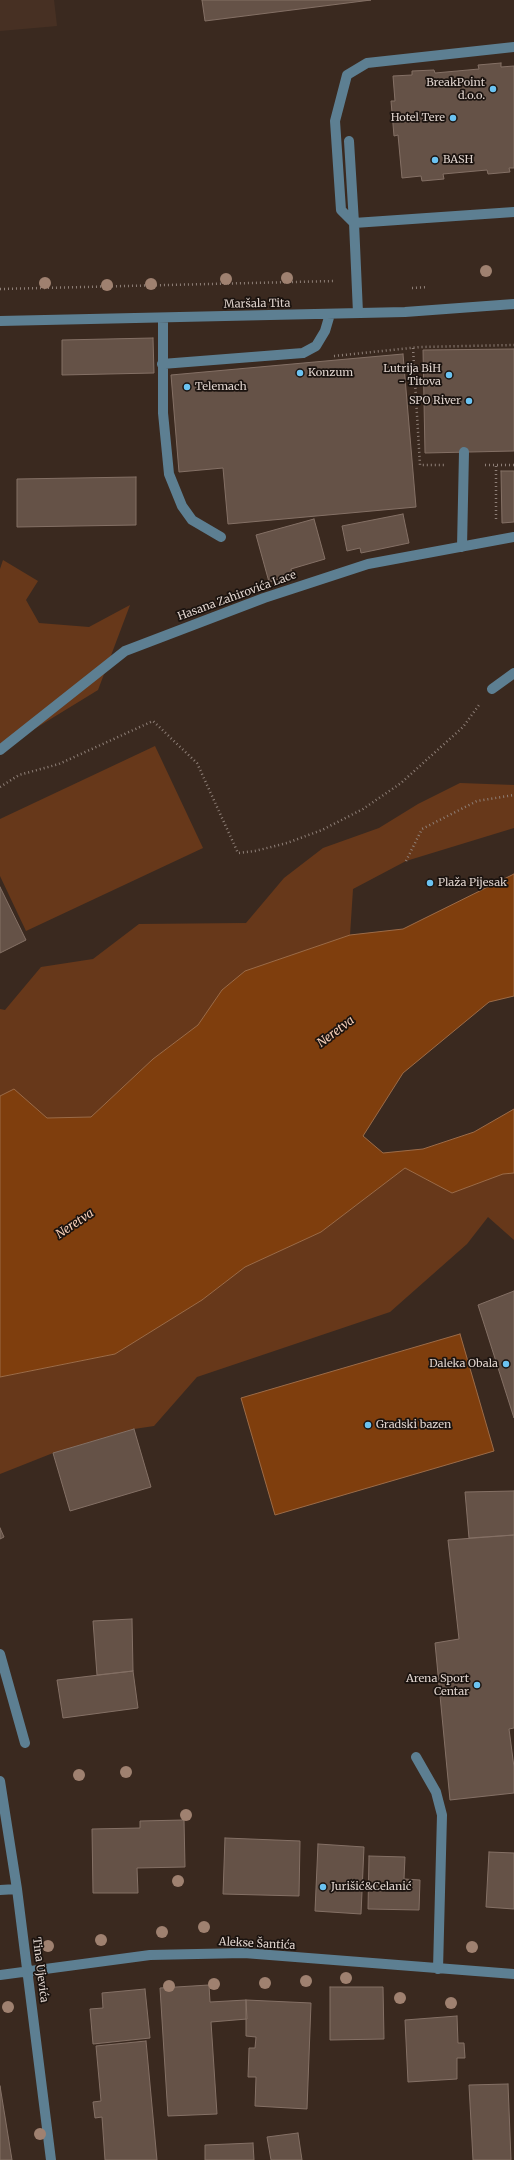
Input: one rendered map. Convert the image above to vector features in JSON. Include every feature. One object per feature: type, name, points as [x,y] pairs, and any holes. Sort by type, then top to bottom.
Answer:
[{"type":"street","points":[[514,47],[366,63],[347,75],[335,121],[341,210],[354,223],[514,212]]},
{"type":"street","points":[[349,141],[358,313]]},
{"type":"street","name":"Maršala Tita","points":[[0,321],[330,314],[514,304]]},
{"type":"street","points":[[162,364],[303,353],[316,346],[325,331],[330,314]]},
{"type":"street","points":[[163,318],[163,413],[169,474],[182,506],[192,520],[221,537]]},
{"type":"street","points":[[462,547],[464,452]]},
{"type":"street","name":"Hasana Zahirovića Lace","points":[[0,750],[126,651],[264,598],[368,564],[514,537]]},
{"type":"street","points":[[492,689],[514,673]]},
{"type":"street","points":[[0,1654],[25,1743]]},
{"type":"street","points":[[416,1757],[436,1792],[442,1815],[438,1969]]},
{"type":"street","name":"Tina Ujevića","points":[[1,1783],[8,1845],[17,1889],[28,1970],[51,2160]]},
{"type":"street","points":[[0,1890],[17,1889]]},
{"type":"street","name":"Alekse Šantića","points":[[0,1975],[28,1970],[150,1955],[244,1954],[514,1974]]},
{"type":"path","points":[[0,289],[339,281]]},
{"type":"path","points":[[413,348],[420,465],[514,465]]},
{"type":"path","points":[[496,465],[496,520]]},
{"type":"path","points":[[0,787],[19,775],[59,764],[153,721],[197,763],[238,853],[255,851],[322,830],[363,809],[401,783],[463,727],[492,689]]},
{"type":"path","points":[[406,861],[422,829],[477,801],[514,795]]},
{"type":"shaded area","points":[[0,0],[54,0],[57,26],[0,31]]},
{"type":"shaded area","points":[[3,560],[38,581],[26,600],[39,623],[89,627],[130,605],[98,690],[0,750],[0,569]]},
{"type":"shaded area","points":[[155,746],[203,848],[26,931],[0,876],[0,819]]},
{"type":"shaded area","points":[[460,783],[514,785],[514,828],[406,861],[353,889],[350,935],[245,971],[222,990],[198,1025],[153,1059],[91,1117],[47,1118],[14,1090],[0,1096],[0,1009],[5,1010],[41,967],[93,959],[139,924],[246,923],[284,878],[323,848],[379,828],[418,804]]},
{"type":"shaded area","points":[[405,1168],[452,1193],[503,1174],[514,1173],[514,1240],[488,1217],[467,1244],[390,1312],[197,1377],[154,1426],[134,1429],[53,1453],[0,1474],[0,1377],[115,1354],[202,1300],[245,1267],[321,1232]]},
{"type":"water","name":"Neretva","points":[[514,874],[514,996],[489,1002],[403,1073],[363,1136],[383,1153],[423,1149],[474,1132],[514,1109],[514,1173],[503,1174],[452,1193],[405,1168],[321,1232],[245,1267],[202,1300],[115,1354],[0,1377],[0,1096],[14,1089],[47,1118],[91,1117],[153,1059],[198,1025],[222,990],[245,971],[350,935],[403,929]]},
{"type":"water","name":"Gradski bazen","points":[[460,1334],[494,1451],[275,1515],[241,1398]]},
{"type":"building","points":[[202,0],[371,0],[205,21]]},
{"type":"building","name":"Hotel Tere","points":[[501,63],[501,67],[514,66],[514,168],[509,168],[510,172],[488,174],[487,170],[443,174],[444,179],[422,181],[421,176],[402,178],[398,135],[394,136],[391,101],[395,101],[393,76],[412,75],[412,71],[434,70],[435,73],[479,69],[478,65]]},
{"type":"building","points":[[153,338],[154,373],[62,375],[62,340]]},
{"type":"building","name":"SPO River","points":[[514,349],[514,451],[425,453],[423,350]]},
{"type":"building","points":[[403,354],[416,507],[228,524],[223,468],[179,472],[171,375]]},
{"type":"building","points":[[501,471],[514,471],[514,522],[502,523]]},
{"type":"building","points":[[136,477],[136,525],[17,527],[17,479]]},
{"type":"building","points":[[403,514],[409,543],[361,553],[360,548],[347,551],[342,526]]},
{"type":"building","points":[[314,519],[325,559],[291,569],[292,575],[269,582],[256,535]]},
{"type":"building","points":[[0,887],[26,940],[0,953]]},
{"type":"building","name":"Daleka Obala","points":[[514,1291],[514,1418],[478,1305]]},
{"type":"building","points":[[134,1429],[151,1487],[70,1511],[53,1453]]},
{"type":"building","points":[[514,1491],[514,1535],[469,1538],[465,1492]]},
{"type":"building","points":[[0,1528],[4,1537],[0,1539]]},
{"type":"building","name":"Arena Sport Centar","points":[[514,1535],[514,1728],[509,1729],[514,1767],[514,1793],[450,1800],[435,1643],[459,1639],[448,1540]]},
{"type":"building","points":[[132,1619],[133,1671],[97,1675],[93,1621]]},
{"type":"building","points":[[133,1671],[138,1708],[63,1718],[57,1680]]},
{"type":"building","points":[[184,1820],[185,1867],[137,1868],[138,1893],[93,1893],[92,1829],[140,1828],[140,1821]]},
{"type":"building","points":[[225,1838],[300,1841],[299,1896],[223,1894]]},
{"type":"building","points":[[318,1844],[364,1847],[361,1914],[315,1911]]},
{"type":"building","points":[[489,1852],[514,1853],[514,1909],[486,1907]]},
{"type":"building","points":[[369,1856],[405,1857],[404,1879],[420,1880],[419,1910],[368,1909]]},
{"type":"building","points":[[209,1985],[210,2002],[246,2000],[247,2019],[211,2022],[217,2114],[168,2116],[160,1988]]},
{"type":"building","points":[[330,1987],[383,1987],[384,2039],[330,2040]]},
{"type":"building","points":[[145,1989],[150,2038],[93,2044],[90,2009],[103,2008],[102,1993]]},
{"type":"building","points":[[246,2000],[311,2003],[307,2109],[255,2106],[256,2077],[248,2077],[249,2048],[255,2048],[256,2037],[246,2036]]},
{"type":"building","points":[[457,2016],[458,2043],[464,2043],[465,2058],[457,2058],[457,2079],[408,2082],[405,2020]]},
{"type":"building","points":[[146,2041],[157,2160],[105,2160],[102,2117],[95,2118],[93,2102],[101,2101],[96,2046]]},
{"type":"building","points":[[508,2084],[511,2160],[473,2160],[469,2085]]},
{"type":"building","points":[[0,2086],[12,2160],[0,2160]]},
{"type":"building","points":[[298,2133],[302,2160],[271,2160],[267,2137]]},
{"type":"building","points":[[253,2143],[254,2160],[205,2160],[205,2145]]},
{"type":"place","name":"BreakPoint d.o.o.","points":[[493,89]]},
{"type":"place","name":"Hotel Tere","points":[[453,118]]},
{"type":"place","name":"BASH","points":[[435,160]]},
{"type":"place","name":"Konzum","points":[[300,373]]},
{"type":"place","name":"Lutrija BiH - Titova","points":[[449,375]]},
{"type":"place","name":"Telemach","points":[[187,387]]},
{"type":"place","name":"SPO River","points":[[469,401]]},
{"type":"place","name":"Plaža Pijesak","points":[[430,883]]},
{"type":"place","name":"Daleka Obala","points":[[506,1364]]},
{"type":"place","name":"Gradski bazen","points":[[368,1425]]},
{"type":"place","name":"Arena Sport Centar","points":[[477,1685]]},
{"type":"place","name":"Jurišić&Celanić","points":[[323,1887]]}]
